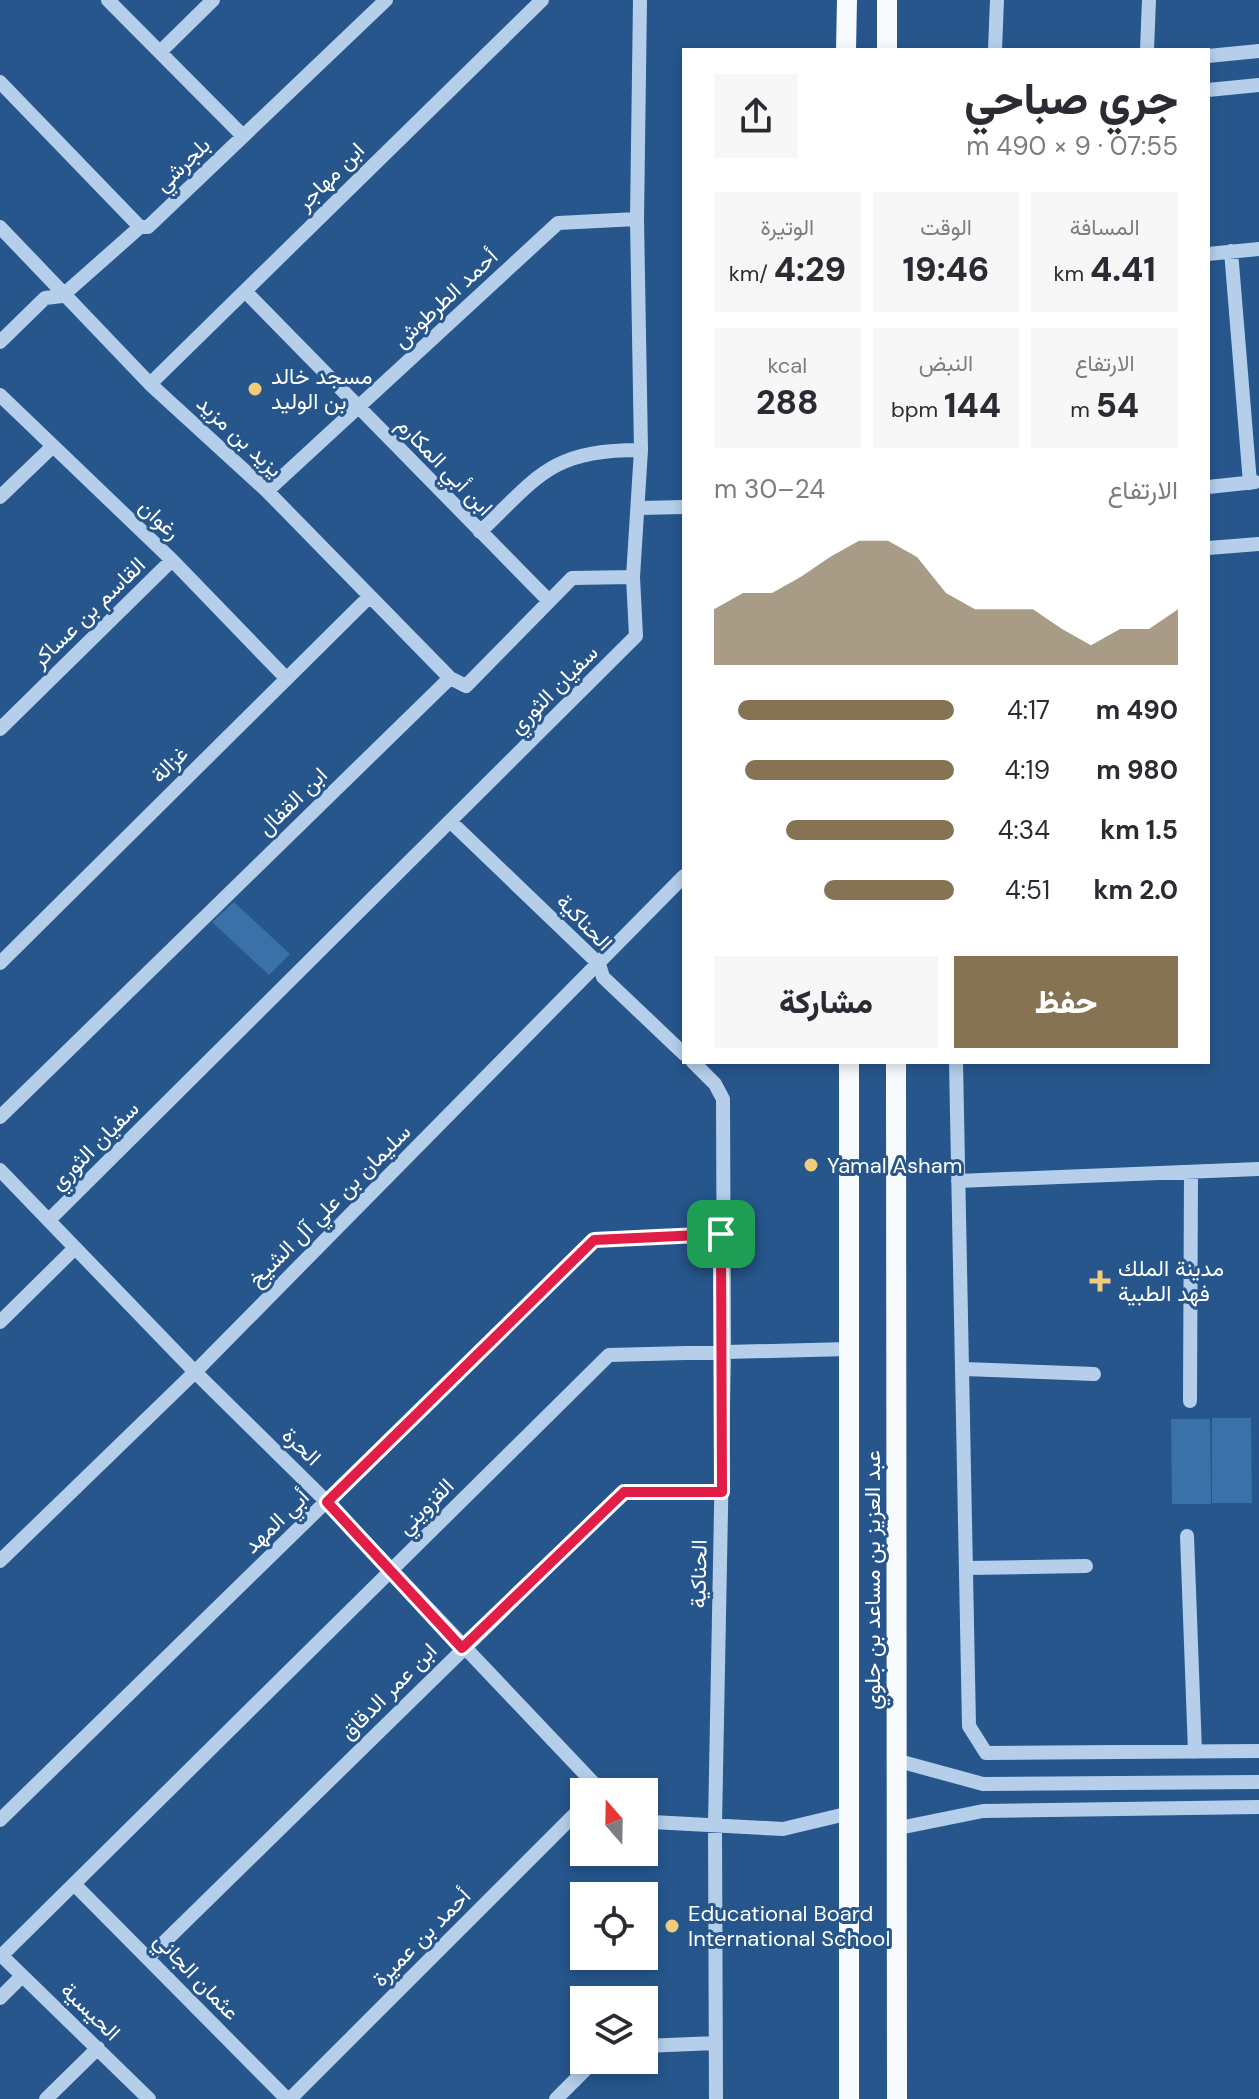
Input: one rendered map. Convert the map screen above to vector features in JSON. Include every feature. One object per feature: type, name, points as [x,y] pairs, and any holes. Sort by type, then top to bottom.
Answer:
[{"type":"main road","points":[[846,48],[847,0]]},
{"type":"main road","points":[[887,0],[890,45]]},
{"type":"main road","name":"عبد العزيز بن مساعد بن جلوي","points":[[849,1064],[849,2099]]},
{"type":"main road","name":"عبد العزيز بن مساعد بن جلوي","points":[[896,1064],[894,1829],[897,2099]]},
{"type":"street","points":[[108,0],[243,136]]},
{"type":"street","points":[[160,52],[213,0]]},
{"type":"street","name":"بلجرشي","points":[[0,342],[45,298],[62,296],[140,227],[148,227],[386,0]]},
{"type":"street","name":"ابن مهاجر","points":[[150,384],[542,0]]},
{"type":"street","name":"سفيان الثوري","points":[[49,1220],[452,823],[636,636],[633,577],[640,508],[641,450],[637,219],[640,0]]},
{"type":"street","points":[[995,48],[997,0]]},
{"type":"street","points":[[1147,48],[1149,0]]},
{"type":"street","points":[[1210,56],[1259,51]]},
{"type":"street","points":[[0,82],[140,227]]},
{"type":"street","points":[[1210,90],[1259,85]]},
{"type":"street","name":"أحمد الطرطوش","points":[[267,491],[558,223],[637,219]]},
{"type":"street","name":"يزيد بن مزيد","points":[[0,227],[62,296],[150,384],[267,491],[450,678]]},
{"type":"street","points":[[1210,254],[1259,249]]},
{"type":"street","points":[[1210,487],[1254,482],[1231,251]]},
{"type":"street","name":"ابن أبي المكارم","points":[[246,292],[548,600]]},
{"type":"street","name":"رغوان","points":[[0,395],[51,448],[172,560],[286,678]]},
{"type":"street","points":[[0,497],[51,448]]},
{"type":"street","points":[[480,532],[556,464],[580,453],[641,450]]},
{"type":"street","points":[[640,508],[682,507]]},
{"type":"street","points":[[1210,548],[1259,544]]},
{"type":"street","name":"القاسم بن عساكر","points":[[0,729],[172,560]]},
{"type":"street","name":"ابن القفال","points":[[0,1117],[450,678],[466,686],[572,578],[633,577]]},
{"type":"street","name":"غزالة","points":[[0,963],[369,597]]},
{"type":"street","name":"الحناكية","points":[[452,823],[599,964],[603,977],[682,1052]]},
{"type":"street","name":"سليمان بن علي آل الشيخ","points":[[0,1561],[195,1372],[682,878]]},
{"type":"street","name":"الحناكية","points":[[695,1064],[715,1084],[723,1099],[721,1234],[724,1353],[715,1825],[716,2099]]},
{"type":"street","points":[[956,1064],[969,1726],[986,1753],[1259,1751]]},
{"type":"street","points":[[958,1181],[1259,1169]]},
{"type":"street","name":"الحرة","points":[[0,1170],[195,1372],[327,1502],[587,1778]]},
{"type":"street","points":[[1190,1401],[1191,1172]]},
{"type":"street","name":"أبي المهد","points":[[0,1820],[594,1240],[721,1234]]},
{"type":"street","points":[[0,1322],[75,1248]]},
{"type":"street","name":"القزويني","points":[[1,1956],[609,1355],[848,1349]]},
{"type":"street","points":[[964,1369],[1094,1374]]},
{"type":"street","name":"ابن عمر الدقاق","points":[[149,1957],[624,1492],[722,1492]]},
{"type":"street","points":[[1187,1536],[1195,1752]]},
{"type":"street","points":[[966,1568],[1086,1566]]},
{"type":"street","points":[[895,1760],[983,1784],[1259,1782]]},
{"type":"street","points":[[894,1829],[983,1811],[1259,1807]]},
{"type":"street","points":[[658,1822],[783,1829],[850,1813]]},
{"type":"street","name":"أحمد بن عميرة","points":[[288,2099],[570,1819]]},
{"type":"street","name":"عثمان الجاني","points":[[75,1885],[288,2099]]},
{"type":"street","name":"الحيسية","points":[[1,1956],[149,2099]]},
{"type":"street","points":[[2,1993],[22,1976]]},
{"type":"street","points":[[658,2045],[716,2043]]},
{"type":"street","points":[[46,2099],[98,2048]]},
{"type":"street","points":[[556,2099],[581,2074]]},
{"type":"shaded area","points":[[234,902],[290,954],[269,975],[212,922]]},
{"type":"shaded area","points":[[1212,1418],[1251,1418],[1252,1503],[1212,1503]]},
{"type":"shaded area","points":[[1171,1419],[1210,1419],[1211,1504],[1172,1504]]},
{"type":"place","name":"مسجد خالد بن الوليد","points":[[255,389]]},
{"type":"place","name":"Yamal Asham","points":[[811,1165]]},
{"type":"place","name":"مدينة الملك فهد الطبية","points":[[1100,1281]]},
{"type":"place","name":"Educational Board International School","points":[[672,1926]]},
{"type":"route","points":[[721,1234],[724,1353],[722,1492],[624,1492],[462,1648],[327,1502],[594,1240],[721,1234]]}]
